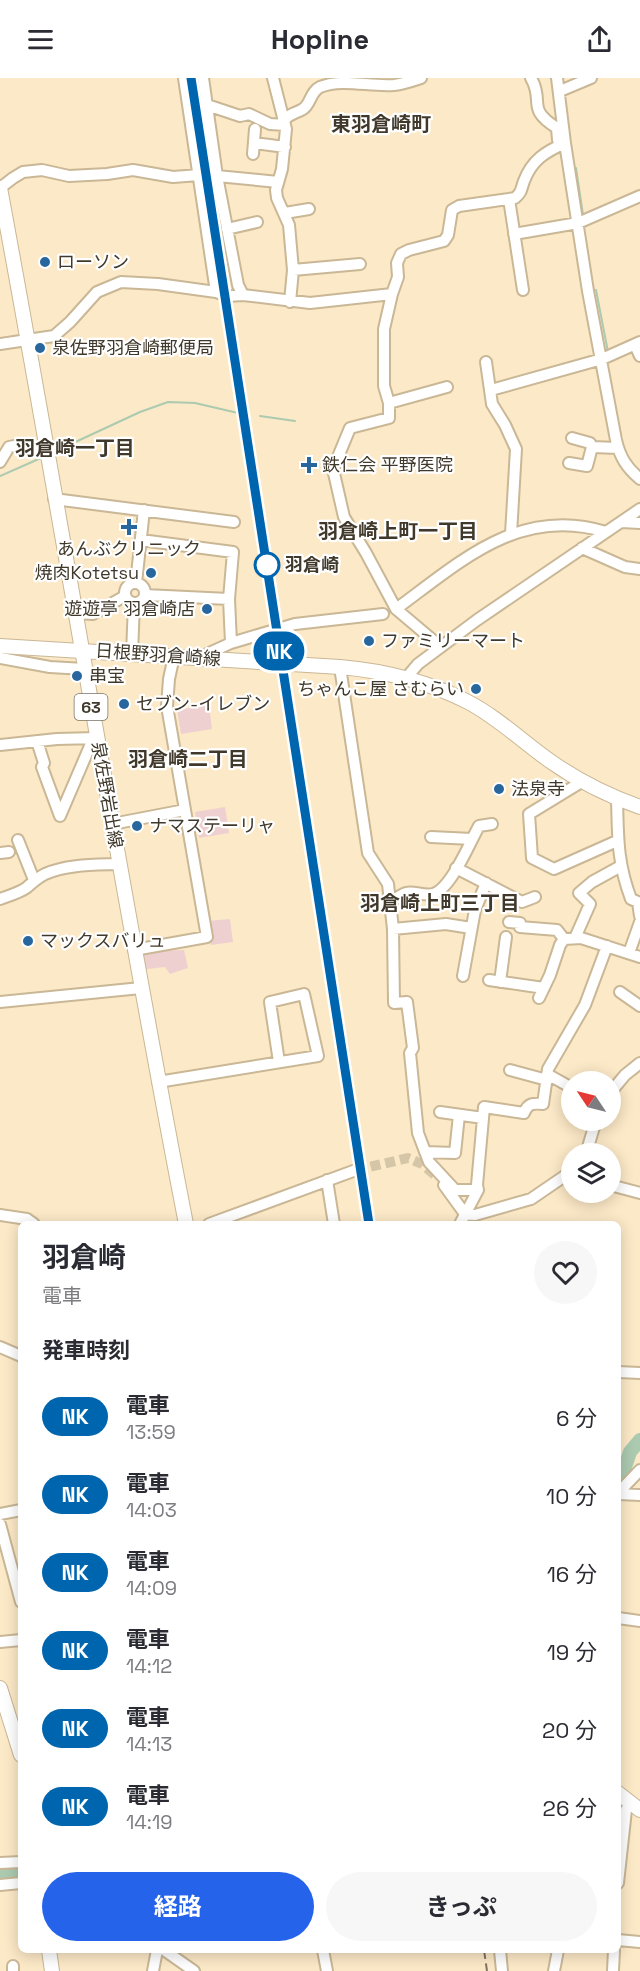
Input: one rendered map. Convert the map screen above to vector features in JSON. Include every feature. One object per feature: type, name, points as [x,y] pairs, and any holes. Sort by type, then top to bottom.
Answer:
[{"type":"main road","name":"泉佐野岩出線","points":[[0,188],[95,739],[185,1221]]},
{"type":"main road","name":"日根野羽倉崎線","points":[[0,646],[340,667],[407,677],[426,682],[470,703],[552,762],[583,781],[640,807]]},
{"type":"main road","points":[[0,1688],[18,1745]]},
{"type":"main road","points":[[50,1953],[52,1971]]},
{"type":"street","points":[[184,78],[216,292]]},
{"type":"street","points":[[203,78],[217,177],[238,285],[243,296]]},
{"type":"street","points":[[273,78],[284,123],[285,147],[277,198],[289,225],[293,270],[290,302]]},
{"type":"street","points":[[284,123],[290,113],[302,110],[306,106],[318,88],[354,81],[377,81],[395,85],[421,78]]},
{"type":"street","points":[[531,78],[536,89],[537,107],[541,116],[557,128],[562,145],[618,448],[624,463],[640,479]]},
{"type":"street","points":[[557,78],[560,91],[562,145]]},
{"type":"street","points":[[560,91],[591,78]]},
{"type":"street","points":[[207,105],[240,116],[249,114],[270,124],[284,123]]},
{"type":"street","points":[[255,129],[254,149],[285,147]]},
{"type":"street","points":[[441,647],[396,609],[344,517],[333,469],[350,428],[389,418],[389,403],[384,386],[384,329],[392,294],[399,277],[397,262],[400,255],[409,250],[444,241],[448,235],[452,210],[459,206],[515,198],[522,192],[524,180],[538,157],[562,145]]},
{"type":"street","points":[[0,188],[23,172],[42,170],[69,176],[134,170],[173,177],[199,175]]},
{"type":"street","points":[[217,177],[278,182]]},
{"type":"street","points":[[514,234],[578,224],[640,196]]},
{"type":"street","points":[[509,199],[524,290]]},
{"type":"street","points":[[285,213],[309,208]]},
{"type":"street","points":[[227,229],[256,222]]},
{"type":"street","points":[[293,270],[360,264]]},
{"type":"street","points":[[0,344],[54,336],[97,292],[122,282],[158,284],[216,292],[228,296],[310,303],[392,294]]},
{"type":"street","points":[[490,390],[602,359],[637,343],[640,356]]},
{"type":"street","points":[[486,362],[492,404],[516,449],[511,534]]},
{"type":"street","points":[[389,403],[447,387]]},
{"type":"street","points":[[569,463],[586,466],[592,447],[590,442],[572,438]]},
{"type":"street","points":[[0,462],[9,447],[14,446],[46,453]]},
{"type":"street","points":[[592,447],[618,448]]},
{"type":"street","points":[[54,499],[234,522]]},
{"type":"street","points":[[407,677],[418,664],[441,647],[640,509]]},
{"type":"street","points":[[136,583],[144,510]]},
{"type":"street","points":[[621,522],[640,523]]},
{"type":"street","points":[[396,609],[468,555],[511,534],[559,524],[606,531]]},
{"type":"street","points":[[141,540],[233,552],[229,598],[231,643]]},
{"type":"street","points":[[582,548],[625,567],[640,569]]},
{"type":"street","points":[[75,613],[93,614],[129,599],[142,600],[145,595],[144,588],[136,583]]},
{"type":"street","points":[[132,654],[127,586],[136,583]]},
{"type":"street","points":[[145,595],[229,598]]},
{"type":"street","points":[[198,658],[231,643],[295,624],[383,614]]},
{"type":"street","points":[[134,950],[207,937],[167,706],[174,656]]},
{"type":"street","points":[[0,658],[50,667],[84,669]]},
{"type":"street","points":[[340,667],[368,853],[388,884],[393,929],[394,1003],[407,1002],[413,1048],[411,1053],[418,1133],[429,1162],[455,1190],[478,1190]]},
{"type":"street","points":[[0,745],[37,741],[95,739],[60,816],[42,767],[44,763],[37,741]]},
{"type":"street","points":[[583,781],[528,814],[532,858],[554,869],[617,841]]},
{"type":"street","points":[[617,798],[617,841],[621,866],[631,899],[638,902],[640,911]]},
{"type":"street","points":[[112,824],[185,810]]},
{"type":"street","points":[[390,903],[406,893],[430,895],[445,887],[479,826],[492,824]]},
{"type":"street","points":[[430,837],[472,839]]},
{"type":"street","points":[[18,840],[34,880]]},
{"type":"street","points":[[0,899],[25,889],[34,880],[46,874],[79,866],[120,864]]},
{"type":"street","points":[[506,937],[494,981],[541,993],[560,945],[570,938],[590,904],[579,892],[598,878],[621,866]]},
{"type":"street","points":[[456,868],[522,902],[535,897]]},
{"type":"street","points":[[463,976],[475,910],[486,884]]},
{"type":"street","points":[[509,922],[520,923],[520,927],[556,930],[570,938],[608,946],[640,957]]},
{"type":"street","points":[[629,953],[640,922]]},
{"type":"street","points":[[393,929],[446,924],[471,928]]},
{"type":"street","points":[[463,1219],[478,1190],[484,1107],[524,1113],[526,1107],[532,1103],[543,1104],[548,1069],[585,1005],[608,946]]},
{"type":"street","points":[[0,1002],[141,988]]},
{"type":"street","points":[[620,992],[640,1006]]},
{"type":"street","points":[[158,1082],[318,1056],[304,994],[270,1002],[279,1062]]},
{"type":"street","points":[[621,1080],[640,1063]]},
{"type":"street","points":[[510,1070],[547,1077],[561,1083]]},
{"type":"street","points":[[440,1112],[483,1118]]},
{"type":"street","points":[[425,1152],[455,1154],[459,1115]]},
{"type":"street","points":[[217,1221],[356,1170]]},
{"type":"street","points":[[435,1175],[463,1219]]},
{"type":"street","points":[[463,1219],[531,1199],[561,1178]]},
{"type":"street","points":[[327,1180],[334,1221]]},
{"type":"street","points":[[621,1188],[640,1193]]},
{"type":"street","points":[[0,1215],[29,1221]]},
{"type":"street","points":[[0,1347],[18,1355]]},
{"type":"street","points":[[621,1372],[640,1373]]},
{"type":"street","points":[[621,1491],[640,1470]]},
{"type":"street","points":[[621,1494],[640,1495]]},
{"type":"street","points":[[0,1514],[18,1511]]},
{"type":"street","points":[[0,1524],[18,1591]]},
{"type":"street","points":[[621,1618],[640,1621]]},
{"type":"street","points":[[0,1642],[18,1640]]},
{"type":"street","points":[[621,1862],[629,1808]]},
{"type":"street","points":[[0,1863],[18,1862]]},
{"type":"street","points":[[0,1885],[18,1883]]},
{"type":"street","points":[[621,1940],[640,1942]]},
{"type":"street","points":[[153,1971],[156,1953]]},
{"type":"street","points":[[168,1953],[194,1971]]},
{"type":"street","points":[[324,1953],[327,1971]]},
{"type":"street","points":[[500,1953],[502,1971]]},
{"type":"street","points":[[554,1971],[557,1953]]},
{"type":"street","points":[[613,1971],[614,1953]]},
{"type":"shaded area","points":[[209,705],[212,729],[181,734],[177,710]]},
{"type":"shaded area","points":[[225,807],[229,833],[199,838],[195,812]]},
{"type":"shaded area","points":[[230,919],[233,942],[211,945],[208,921]]},
{"type":"shaded area","points":[[184,950],[188,968],[170,974],[165,967],[139,970],[136,952]]},
{"type":"waterway","points":[[576,168],[583,215]]},
{"type":"waterway","points":[[596,290],[608,352]]},
{"type":"waterway","points":[[56,451],[140,412],[168,402],[195,403],[238,413]]},
{"type":"waterway","points":[[260,416],[295,421]]},
{"type":"waterway","points":[[0,476],[41,458]]},
{"type":"waterway","points":[[621,1479],[630,1452],[640,1440]]},
{"type":"waterway","points":[[0,1872],[18,1870]]},
{"type":"tunnel","points":[[356,1170],[408,1158],[422,1164],[435,1175]]},
{"type":"railway","points":[[191,78],[369,1221]]},
{"type":"railway","points":[[484,1953],[487,1971]]},
{"type":"train","name":"NK","points":[[191,78],[369,1221]]},
{"type":"place","name":"ローソン","points":[[45,262]]},
{"type":"place","name":"泉佐野羽倉崎郵便局","points":[[40,348]]},
{"type":"place","name":"鉄仁会 平野医院","points":[[309,465]]},
{"type":"place","name":"あんぶクリニック","points":[[129,527]]},
{"type":"place","name":"羽倉崎","points":[[267,565]]},
{"type":"place","name":"焼肉Kotetsu","points":[[151,573]]},
{"type":"place","name":"遊遊亭 羽倉崎店","points":[[207,609]]},
{"type":"place","name":"ファミリーマート","points":[[369,641]]},
{"type":"place","name":"串宝","points":[[77,676]]},
{"type":"place","name":"ちゃんこ屋 さむらい","points":[[476,689]]},
{"type":"place","name":"セブン-イレブン","points":[[124,704]]},
{"type":"place","name":"法泉寺","points":[[499,789]]},
{"type":"place","name":"ナマステーリャ","points":[[137,826]]},
{"type":"place","name":"マックスバリュ","points":[[28,941]]},
{"type":"district","name":"東羽倉崎町","points":[[381,124]]},
{"type":"district","name":"羽倉崎一丁目","points":[[75,448]]},
{"type":"district","name":"羽倉崎上町一丁目","points":[[398,531]]},
{"type":"district","name":"羽倉崎二丁目","points":[[188,759]]},
{"type":"district","name":"羽倉崎上町三丁目","points":[[440,903]]}]
